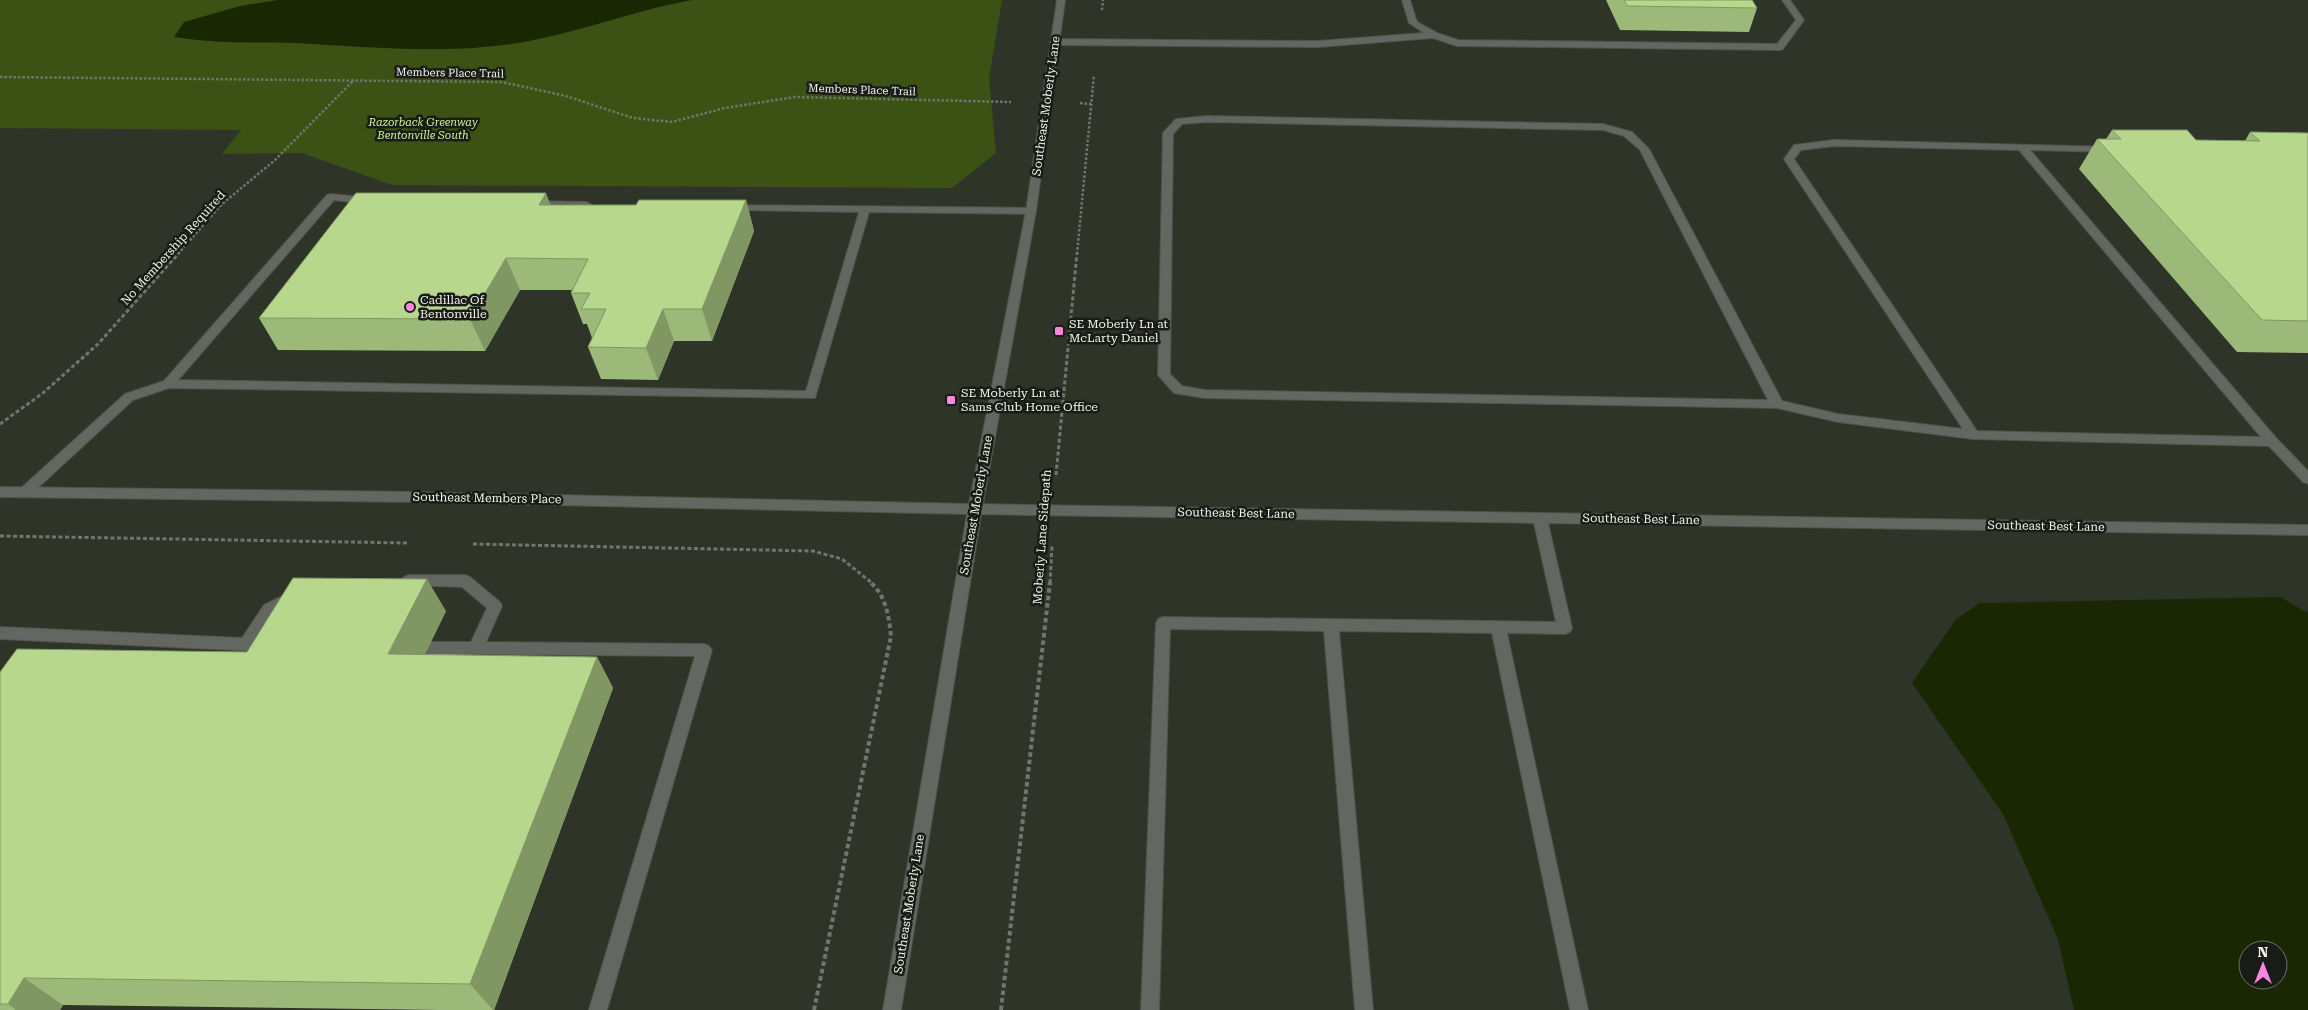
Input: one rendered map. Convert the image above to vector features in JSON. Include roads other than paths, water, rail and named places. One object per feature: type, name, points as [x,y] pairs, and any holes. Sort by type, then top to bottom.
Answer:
[{"type":"street","name":"Southeast Moberly Lane","points":[[892,1010],[975,508],[1031,211],[1061,0]]},
{"type":"street","points":[[1406,0],[1413,23],[1434,35],[1458,43],[1780,47],[1800,20],[1786,0]]},
{"type":"street","points":[[1055,42],[1318,44],[1434,35]]},
{"type":"street","points":[[1777,404],[1644,149],[1628,134],[1603,127],[1207,119],[1178,121],[1168,133],[1164,376],[1178,390],[1205,394],[1777,404],[1838,418],[1973,435],[2272,442]]},
{"type":"street","points":[[1973,435],[1789,159],[1798,147],[1834,143],[2121,150]]},
{"type":"street","points":[[2022,147],[2272,442],[2308,479]]},
{"type":"street","points":[[168,384],[330,197],[381,202]]},
{"type":"street","points":[[520,204],[598,205]]},
{"type":"street","points":[[717,207],[1031,211]]},
{"type":"street","points":[[25,492],[129,397],[168,384],[811,395],[865,209]]},
{"type":"street","name":"Southeast Members Place","points":[[0,492],[425,497],[975,508]]},
{"type":"street","name":"Southeast Best Lane","points":[[975,508],[2308,530]]},
{"type":"street","points":[[1150,1010],[1163,623],[1565,628],[1540,518]]},
{"type":"street","points":[[396,581],[465,581],[495,606],[476,648]]},
{"type":"street","points":[[246,645],[269,610],[302,593]]},
{"type":"street","points":[[1332,625],[1364,1010]]},
{"type":"street","points":[[1498,627],[1578,1010]]},
{"type":"street","points":[[0,633],[274,647]]},
{"type":"street","points":[[428,648],[704,650],[598,1010]]},
{"type":"place","name":"Cadillac Of Bentonville","points":[[410,307]]},
{"type":"place","name":"SE Moberly Ln at McLarty Daniel","points":[[1059,331]]},
{"type":"place","name":"SE Moberly Ln at Sams Club Home Office","points":[[951,400]]},
{"type":"park label","name":"Razorback Greenway Bentonville South","points":[[423,128]]}]
